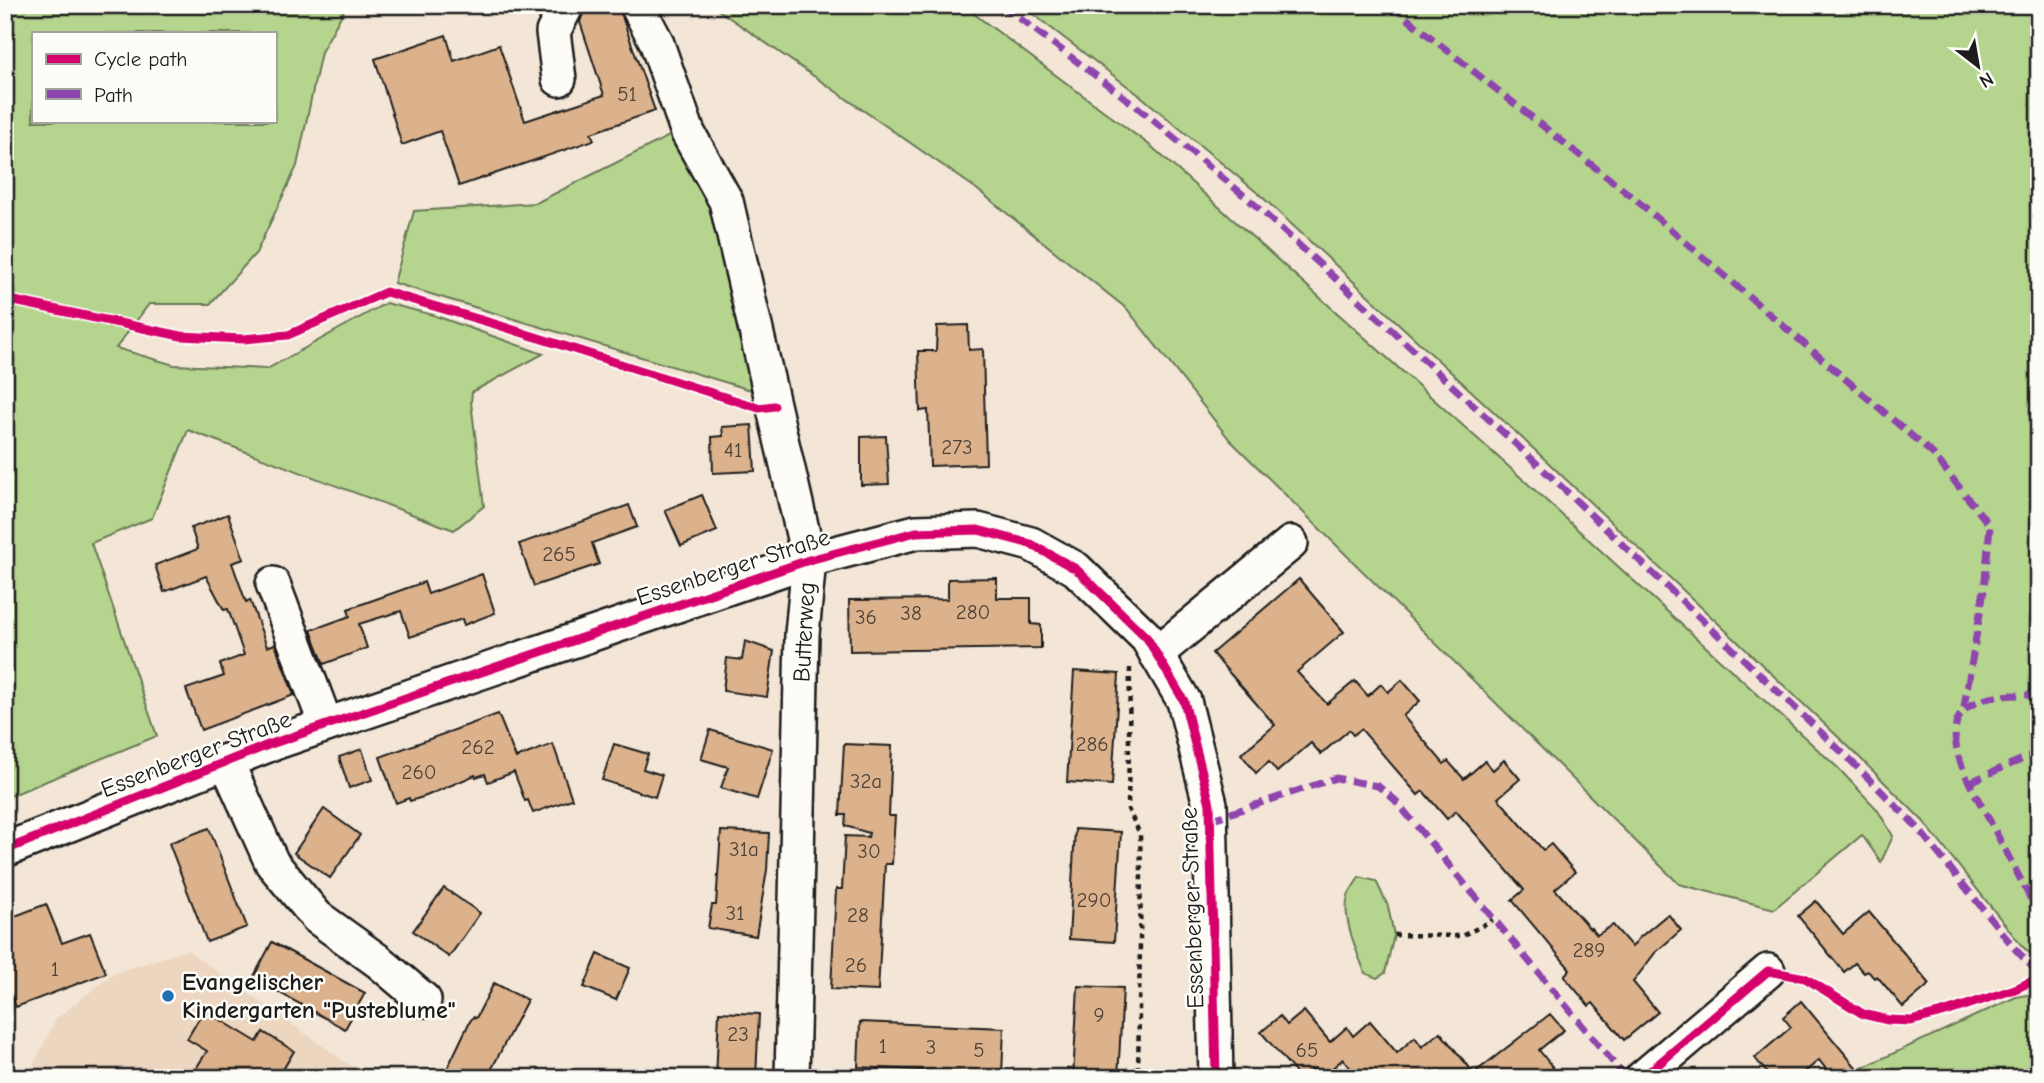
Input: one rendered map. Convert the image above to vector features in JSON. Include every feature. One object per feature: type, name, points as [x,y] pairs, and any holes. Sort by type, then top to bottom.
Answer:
[{"type":"street","points":[[559,79],[552,32],[567,5]]},
{"type":"street","name":"Butterweg","points":[[638,5],[656,41],[688,133],[726,201],[809,560],[802,634],[792,1078]]},
{"type":"street","name":"Essenberger Straße","points":[[5,850],[226,761],[809,560],[916,532],[978,530],[1031,544],[1076,569],[1147,638],[1184,701],[1210,804],[1216,1078]]},
{"type":"street","points":[[1156,654],[1291,544]]},
{"type":"street","points":[[272,584],[326,725]]},
{"type":"street","name":"Essenberger Straße","points":[[226,761],[272,863],[279,872],[317,917],[378,961],[424,1000]]},
{"type":"street","points":[[1642,1078],[1768,971]]},
{"type":"path","points":[[1130,622],[1128,809],[1140,834],[1142,872],[1138,1078]]},
{"type":"path","points":[[1394,935],[1462,936],[1493,920]]},
{"type":"shaded area","name":"Evangelischer Kindergarten \"Pusteblume\"","points":[[187,950],[357,1070],[352,1078],[27,1078],[56,1019],[114,973]]},
{"type":"green space","points":[[5,5],[347,5],[321,52],[297,166],[256,253],[210,304],[149,304],[116,348],[174,365],[267,369],[386,303],[433,315],[543,354],[472,392],[484,506],[454,530],[188,430],[152,518],[91,543],[157,736],[5,798]]},
{"type":"green space","points":[[711,5],[962,5],[1152,147],[1527,483],[1838,768],[1877,809],[1893,836],[1881,862],[1862,835],[1774,909],[1679,884],[1230,440],[1127,309],[974,187]]},
{"type":"green space","points":[[1021,5],[2039,5],[2039,962],[2022,946],[1923,821],[1853,751],[1537,452],[1260,195],[1143,98]]},
{"type":"green space","points":[[673,134],[715,207],[761,393],[394,283],[414,211],[536,203]]},
{"type":"green space","points":[[1359,877],[1376,881],[1388,906],[1394,935],[1385,973],[1377,978],[1365,973],[1348,925],[1348,896]]},
{"type":"green space","points":[[2027,995],[2039,999],[2039,1078],[1872,1078],[1862,1066],[2016,997]]},
{"type":"building","points":[[618,5],[655,111],[591,133],[594,140],[459,186],[440,131],[402,145],[375,59],[446,35],[454,61],[499,45],[525,121],[604,95],[580,22],[585,8]]},
{"type":"building","points":[[968,325],[969,350],[983,349],[986,464],[930,466],[928,410],[920,411],[918,351],[936,351],[937,326]]},
{"type":"building","points":[[752,425],[755,471],[713,473],[712,437],[723,436],[722,427]]},
{"type":"building","points":[[886,436],[889,484],[861,485],[861,437]]},
{"type":"building","points":[[702,495],[717,531],[681,546],[665,510]]},
{"type":"building","points":[[629,505],[637,527],[592,543],[599,564],[534,586],[519,544]]},
{"type":"building","points":[[228,514],[244,559],[232,563],[246,602],[250,600],[267,647],[275,644],[294,695],[201,730],[186,689],[224,676],[220,664],[244,655],[228,609],[224,610],[206,576],[164,592],[155,565],[198,549],[191,528]]},
{"type":"building","points":[[482,574],[495,613],[464,625],[462,619],[410,637],[401,611],[359,624],[367,648],[324,664],[311,630],[350,616],[348,609],[424,582],[428,594]]},
{"type":"building","points":[[997,578],[997,598],[1031,598],[1031,624],[1041,625],[1041,648],[850,651],[849,600],[948,599],[948,579]]},
{"type":"building","points":[[1299,579],[1344,632],[1297,672],[1327,704],[1355,681],[1368,696],[1381,684],[1388,692],[1402,680],[1420,701],[1403,716],[1444,764],[1448,761],[1464,779],[1485,761],[1493,770],[1504,760],[1520,779],[1498,798],[1543,850],[1551,844],[1575,872],[1555,889],[1590,929],[1597,935],[1613,925],[1632,947],[1668,914],[1681,930],[1655,953],[1633,982],[1658,1012],[1624,1040],[1593,1003],[1589,1006],[1564,976],[1570,969],[1512,900],[1524,890],[1456,811],[1447,819],[1423,791],[1418,795],[1361,729],[1353,735],[1349,730],[1321,754],[1311,743],[1277,772],[1269,762],[1256,773],[1241,754],[1275,725],[1212,653]]},
{"type":"building","points":[[745,641],[774,651],[767,697],[723,691],[727,658],[742,660]]},
{"type":"building","points":[[1074,671],[1119,674],[1112,785],[1067,782]]},
{"type":"building","points":[[498,714],[516,758],[553,744],[572,799],[533,813],[528,800],[525,801],[514,772],[488,782],[485,774],[475,775],[426,796],[396,803],[380,757]]},
{"type":"building","points":[[710,730],[773,749],[757,799],[721,788],[728,767],[701,759]]},
{"type":"building","points":[[614,744],[648,754],[643,769],[662,775],[655,797],[602,780]]},
{"type":"building","points":[[844,744],[892,746],[889,816],[895,816],[892,864],[885,864],[878,991],[831,989],[836,889],[842,889],[845,836],[868,837],[869,833],[845,826],[846,815],[840,815]]},
{"type":"building","points":[[362,749],[372,780],[349,788],[339,757]]},
{"type":"building","points":[[324,809],[360,835],[330,878],[294,853]]},
{"type":"building","points":[[209,828],[247,927],[207,942],[169,843]]},
{"type":"building","points":[[1075,829],[1121,832],[1114,942],[1069,939]]},
{"type":"building","points":[[721,831],[769,833],[767,870],[756,936],[708,928],[712,905],[716,905]]},
{"type":"building","points":[[444,888],[480,913],[449,957],[413,931]]},
{"type":"building","points":[[1816,901],[1843,934],[1869,912],[1930,984],[1903,1007],[1877,976],[1874,978],[1868,971],[1864,973],[1855,963],[1844,972],[1798,916]]},
{"type":"building","points":[[46,904],[62,943],[90,933],[106,973],[16,1007],[5,979],[5,920]]},
{"type":"building","points":[[272,942],[365,993],[345,1029],[253,978]]},
{"type":"building","points":[[598,954],[630,968],[616,1000],[584,987]]},
{"type":"building","points":[[494,983],[527,1000],[487,1078],[460,1078],[446,1071],[469,1023],[473,1017],[476,1018]]},
{"type":"building","points":[[1078,986],[1123,988],[1118,1078],[1073,1078]]},
{"type":"building","points":[[1801,1001],[1865,1078],[1833,1078],[1819,1060],[1798,1078],[1771,1078],[1755,1058],[1791,1027],[1783,1017]]},
{"type":"building","points":[[204,1010],[257,1042],[263,1032],[294,1051],[278,1078],[190,1078],[207,1051],[187,1039]]},
{"type":"building","points":[[1304,1011],[1330,1042],[1347,1027],[1353,1036],[1370,1021],[1397,1053],[1415,1037],[1422,1047],[1440,1032],[1474,1073],[1550,1014],[1564,1030],[1539,1050],[1561,1078],[1358,1078],[1343,1059],[1322,1077],[1314,1068],[1300,1078],[1261,1032],[1280,1016],[1287,1025]]},
{"type":"building","points":[[719,1012],[759,1014],[756,1078],[716,1078]]},
{"type":"building","points":[[860,1022],[1004,1028],[1002,1074],[858,1067]]},
{"type":"marked path","points":[[1002,5],[1136,106],[1253,203],[1531,458],[1847,757],[1916,826],[2016,950],[2039,974]]},
{"type":"marked path","points":[[1390,5],[1635,199],[1933,454],[1990,526],[1984,590],[1963,713]]},
{"type":"marked path","points":[[2039,696],[2001,696],[1974,703],[1964,710],[1955,733],[1959,756],[1968,779],[2039,915]]},
{"type":"marked path","points":[[1970,782],[2039,752]]},
{"type":"marked path","points":[[1210,820],[1336,778],[1378,786],[1395,800],[1626,1078]]},
{"type":"cycle path","points":[[5,299],[181,336],[243,339],[288,335],[386,292],[759,408],[774,406]]},
{"type":"cycle path","points":[[5,850],[268,745],[809,560],[916,532],[978,530],[1031,544],[1076,569],[1147,638],[1184,701],[1210,804],[1216,1078]]},
{"type":"cycle path","points":[[1642,1078],[1768,971],[1805,978],[1863,1014],[1888,1020],[1911,1021],[2015,989],[2039,978]]},
{"type":"place","name":"Evangelischer Kindergarten \"Pusteblume\"","points":[[168,996]]}]
